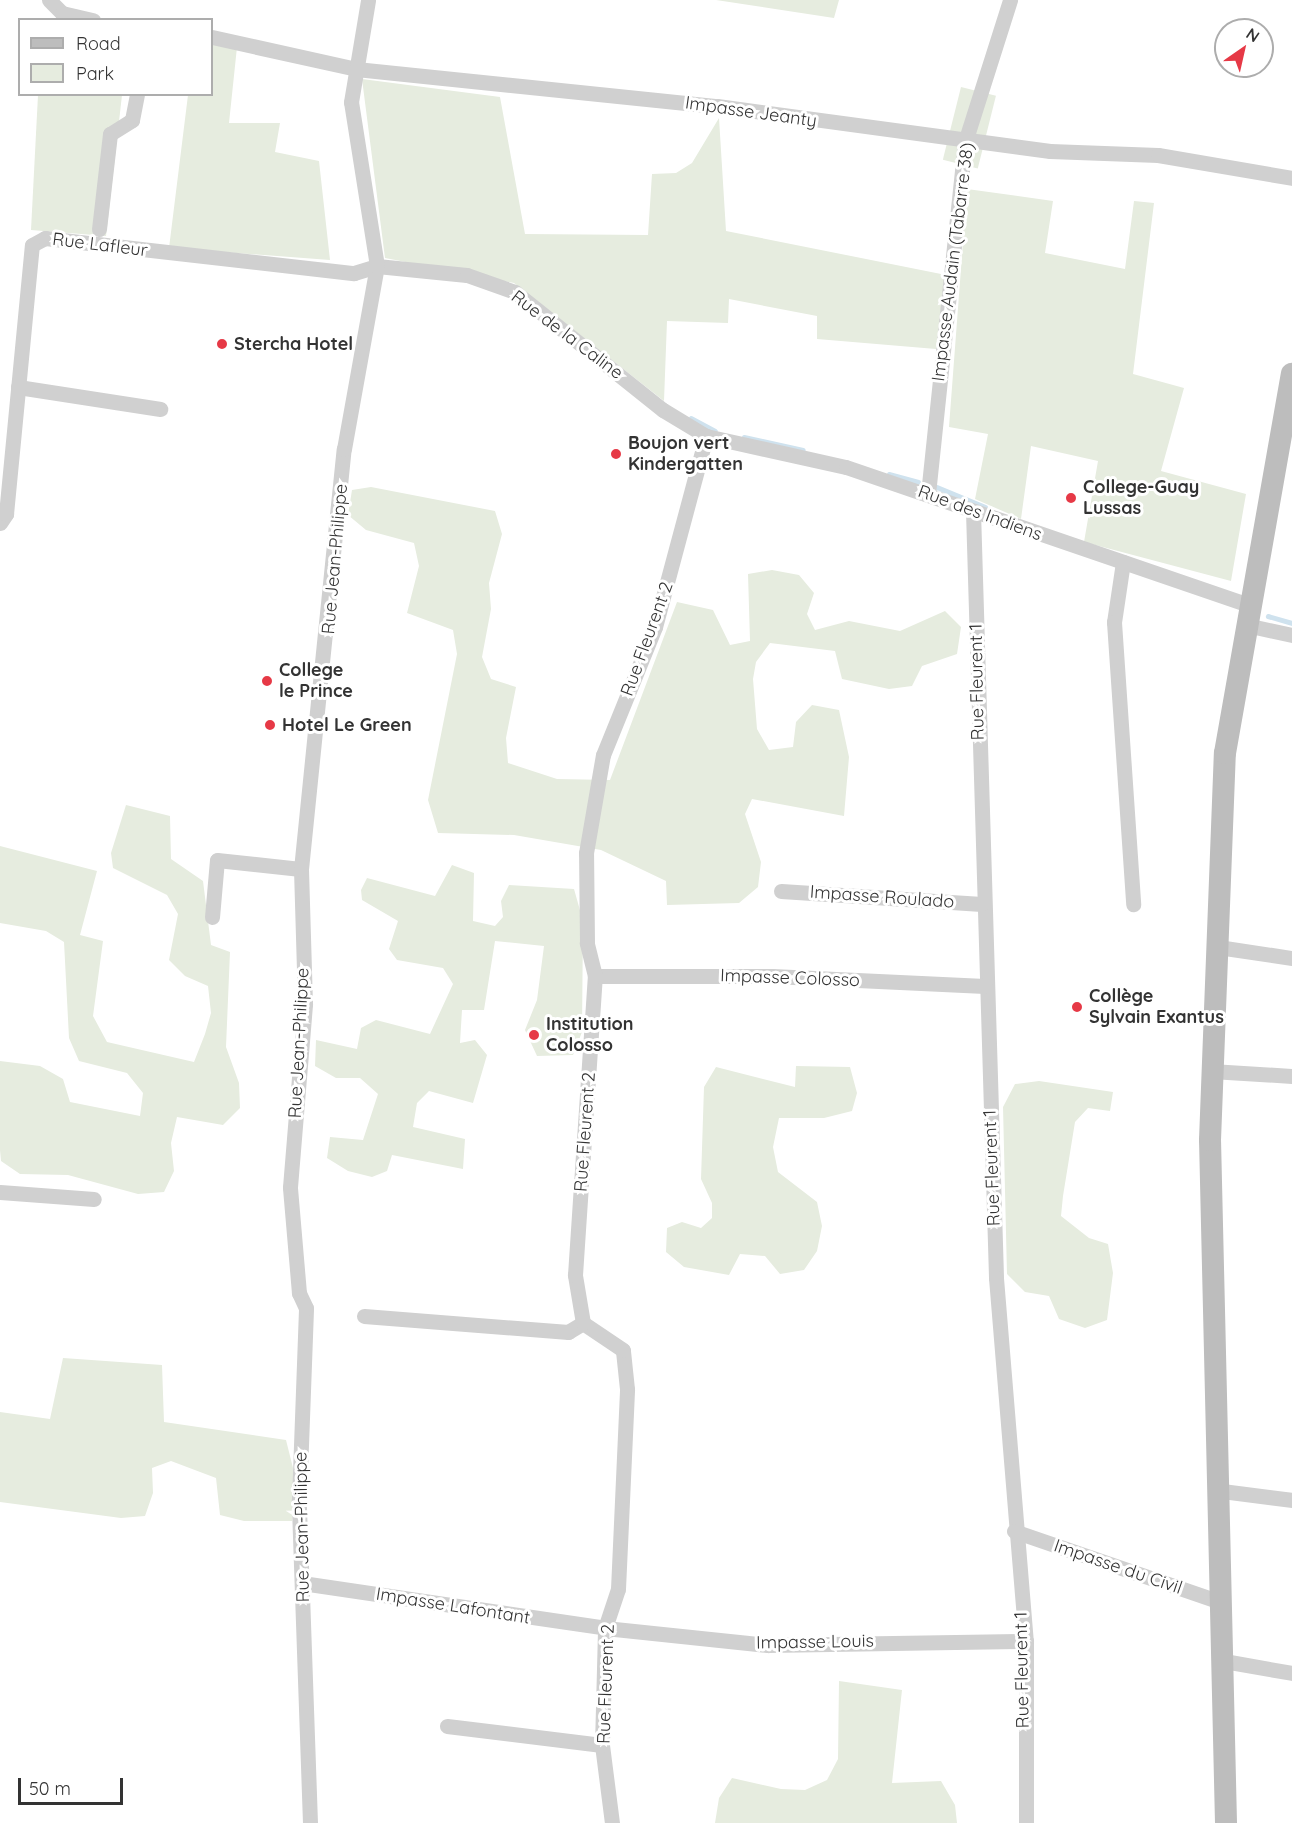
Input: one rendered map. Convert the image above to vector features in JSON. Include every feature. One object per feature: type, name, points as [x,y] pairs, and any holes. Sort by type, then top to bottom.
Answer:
[{"type":"main road","points":[[1226,1823],[1222,1491],[1211,1071],[1225,753],[1292,374]]},
{"type":"street","points":[[49,0],[62,13],[84,18]]},
{"type":"street","name":"Rue Jean-Philippe","points":[[310,1823],[299,1500],[306,1308],[299,1293],[290,1187],[305,1004],[302,869],[344,449],[377,266],[351,102],[368,0]]},
{"type":"street","name":"Impasse Audain (Tabarre 38)","points":[[928,494],[965,142],[1010,0]]},
{"type":"street","name":"Impasse Jeanty","points":[[213,37],[356,69],[717,106],[965,142],[1158,156],[1292,178]]},
{"type":"street","points":[[99,229],[110,134],[132,120],[137,96]]},
{"type":"street","name":"Rue Lafleur","points":[[0,523],[6,514],[32,245],[45,238],[343,272],[377,266]]},
{"type":"street","name":"Rue de la Caline","points":[[377,266],[467,275],[515,292],[663,410],[706,436]]},
{"type":"street","points":[[18,387],[160,410]]},
{"type":"street","name":"Rue des Indiens","points":[[706,436],[846,467],[928,494],[1123,562],[1292,635]]},
{"type":"street","name":"Rue Fleurent 2","points":[[612,1823],[602,1745],[605,1628],[618,1589],[627,1389],[623,1350],[583,1323],[575,1275],[595,976],[587,943],[586,853],[603,755],[655,627],[706,436]]},
{"type":"street","name":"Rue Fleurent 1","points":[[973,511],[982,904],[996,1278],[1014,1531],[1026,1641],[1026,1823]]},
{"type":"street","points":[[1123,562],[1114,622],[1132,904]]},
{"type":"street","points":[[212,916],[217,860],[302,869]]},
{"type":"street","name":"Impasse Roulado","points":[[781,891],[982,904]]},
{"type":"street","points":[[1218,947],[1292,958]]},
{"type":"street","name":"Impasse Colosso","points":[[595,976],[772,976],[985,986]]},
{"type":"street","points":[[1211,1071],[1292,1076]]},
{"type":"street","points":[[0,1192],[94,1200]]},
{"type":"street","points":[[364,1316],[568,1332],[583,1323]]},
{"type":"street","points":[[1222,1491],[1292,1500]]},
{"type":"street","name":"Impasse du Civil","points":[[1014,1531],[1223,1603]]},
{"type":"street","name":"Impasse Lafontant","points":[[302,1583],[605,1628]]},
{"type":"street","name":"Impasse Louis","points":[[605,1628],[768,1645],[1026,1641]]},
{"type":"street","points":[[1224,1661],[1292,1673]]},
{"type":"street","points":[[447,1726],[602,1745]]},
{"type":"green space","points":[[716,0],[839,0],[834,18]]},
{"type":"green space","points":[[213,42],[237,47],[229,123],[280,123],[275,152],[319,161],[330,260],[169,248],[188,96],[213,96]]},
{"type":"green space","points":[[362,79],[500,97],[525,234],[648,235],[652,174],[676,173],[692,163],[719,118],[726,231],[946,275],[936,349],[817,339],[817,316],[729,299],[728,323],[667,321],[664,401],[514,283],[385,258]]},
{"type":"green space","points":[[961,87],[996,96],[978,168],[943,160]]},
{"type":"green space","points":[[38,96],[122,96],[106,236],[31,230]]},
{"type":"green space","points":[[967,189],[1053,201],[1045,253],[1125,269],[1134,201],[1154,203],[1133,374],[1184,388],[1161,471],[1246,494],[1231,581],[1084,542],[1098,461],[1031,446],[1021,519],[975,499],[988,434],[949,427]]},
{"type":"green space","points":[[371,487],[495,511],[502,534],[489,583],[491,609],[482,657],[491,679],[516,687],[506,738],[508,763],[557,779],[610,780],[677,602],[713,610],[730,645],[750,641],[748,574],[772,570],[799,575],[814,593],[807,614],[815,630],[849,621],[900,631],[945,611],[961,627],[957,654],[922,666],[912,686],[889,689],[842,679],[835,651],[770,643],[756,662],[753,679],[757,729],[769,750],[793,747],[796,722],[812,705],[839,710],[849,757],[844,816],[752,799],[745,814],[761,862],[758,887],[739,903],[667,905],[666,881],[601,850],[514,835],[438,833],[428,800],[457,654],[453,630],[407,613],[419,566],[414,543],[366,530],[348,515],[352,490]]},
{"type":"green space","points":[[126,805],[170,816],[171,859],[203,881],[211,945],[230,952],[226,1047],[239,1083],[240,1108],[223,1125],[177,1117],[171,1143],[174,1171],[164,1192],[138,1194],[68,1175],[20,1174],[1,1161],[0,1150],[0,1061],[40,1066],[63,1079],[70,1102],[140,1116],[143,1093],[127,1073],[79,1061],[69,1038],[64,942],[46,931],[0,923],[0,846],[97,871],[80,935],[103,941],[93,1016],[107,1042],[194,1062],[205,1034],[211,1013],[208,986],[185,976],[169,960],[178,914],[167,895],[113,868],[111,853]]},
{"type":"green space","points":[[452,865],[474,873],[473,921],[495,926],[503,917],[501,901],[509,885],[574,889],[583,921],[582,1032],[573,1055],[537,1056],[525,1030],[537,1000],[544,946],[495,941],[484,1010],[462,1010],[460,1043],[475,1040],[487,1055],[473,1103],[429,1091],[417,1103],[413,1127],[465,1139],[463,1169],[392,1155],[387,1171],[372,1177],[348,1171],[327,1158],[330,1137],[363,1140],[378,1094],[360,1078],[336,1078],[315,1066],[316,1040],[357,1049],[361,1028],[376,1020],[430,1034],[453,984],[443,968],[397,960],[389,949],[398,921],[362,900],[361,890],[367,878],[435,896]]},
{"type":"green space","points":[[796,1066],[850,1067],[857,1093],[852,1111],[824,1118],[779,1118],[773,1147],[778,1172],[817,1202],[822,1226],[817,1251],[804,1270],[780,1274],[765,1256],[740,1254],[729,1275],[684,1267],[666,1252],[667,1228],[682,1222],[701,1228],[712,1218],[712,1203],[701,1179],[704,1087],[716,1067],[795,1087]]},
{"type":"green space","points":[[1039,1081],[1113,1092],[1110,1111],[1088,1108],[1075,1122],[1063,1196],[1061,1216],[1089,1238],[1108,1244],[1113,1273],[1107,1320],[1085,1328],[1059,1319],[1049,1296],[1025,1292],[1007,1274],[1003,1107],[1015,1084]]},
{"type":"green space","points":[[63,1358],[162,1365],[164,1422],[286,1440],[295,1476],[292,1521],[244,1521],[220,1515],[216,1478],[171,1461],[152,1468],[153,1493],[145,1516],[121,1518],[0,1502],[0,1412],[50,1419]]},
{"type":"green space","points":[[839,1681],[902,1690],[892,1783],[941,1781],[955,1805],[957,1823],[715,1823],[719,1798],[732,1778],[781,1789],[805,1790],[827,1780],[838,1759]]},
{"type":"waterway","points":[[691,418],[715,431]]},
{"type":"waterway","points":[[744,437],[803,450]]},
{"type":"waterway","points":[[889,474],[918,482]]},
{"type":"waterway","points":[[937,487],[985,507]]},
{"type":"waterway","points":[[1268,616],[1292,623]]},
{"type":"place","name":"Stercha Hotel","points":[[222,344]]},
{"type":"place","name":"Boujon vert Kindergatten","points":[[616,454]]},
{"type":"place","name":"College-Guay Lussas","points":[[1071,498]]},
{"type":"place","name":"College le Prince","points":[[267,681]]},
{"type":"place","name":"Hotel Le Green","points":[[270,725]]},
{"type":"place","name":"Collège Sylvain Exantus","points":[[1077,1007]]},
{"type":"place","name":"Institution Colosso","points":[[534,1035]]}]
